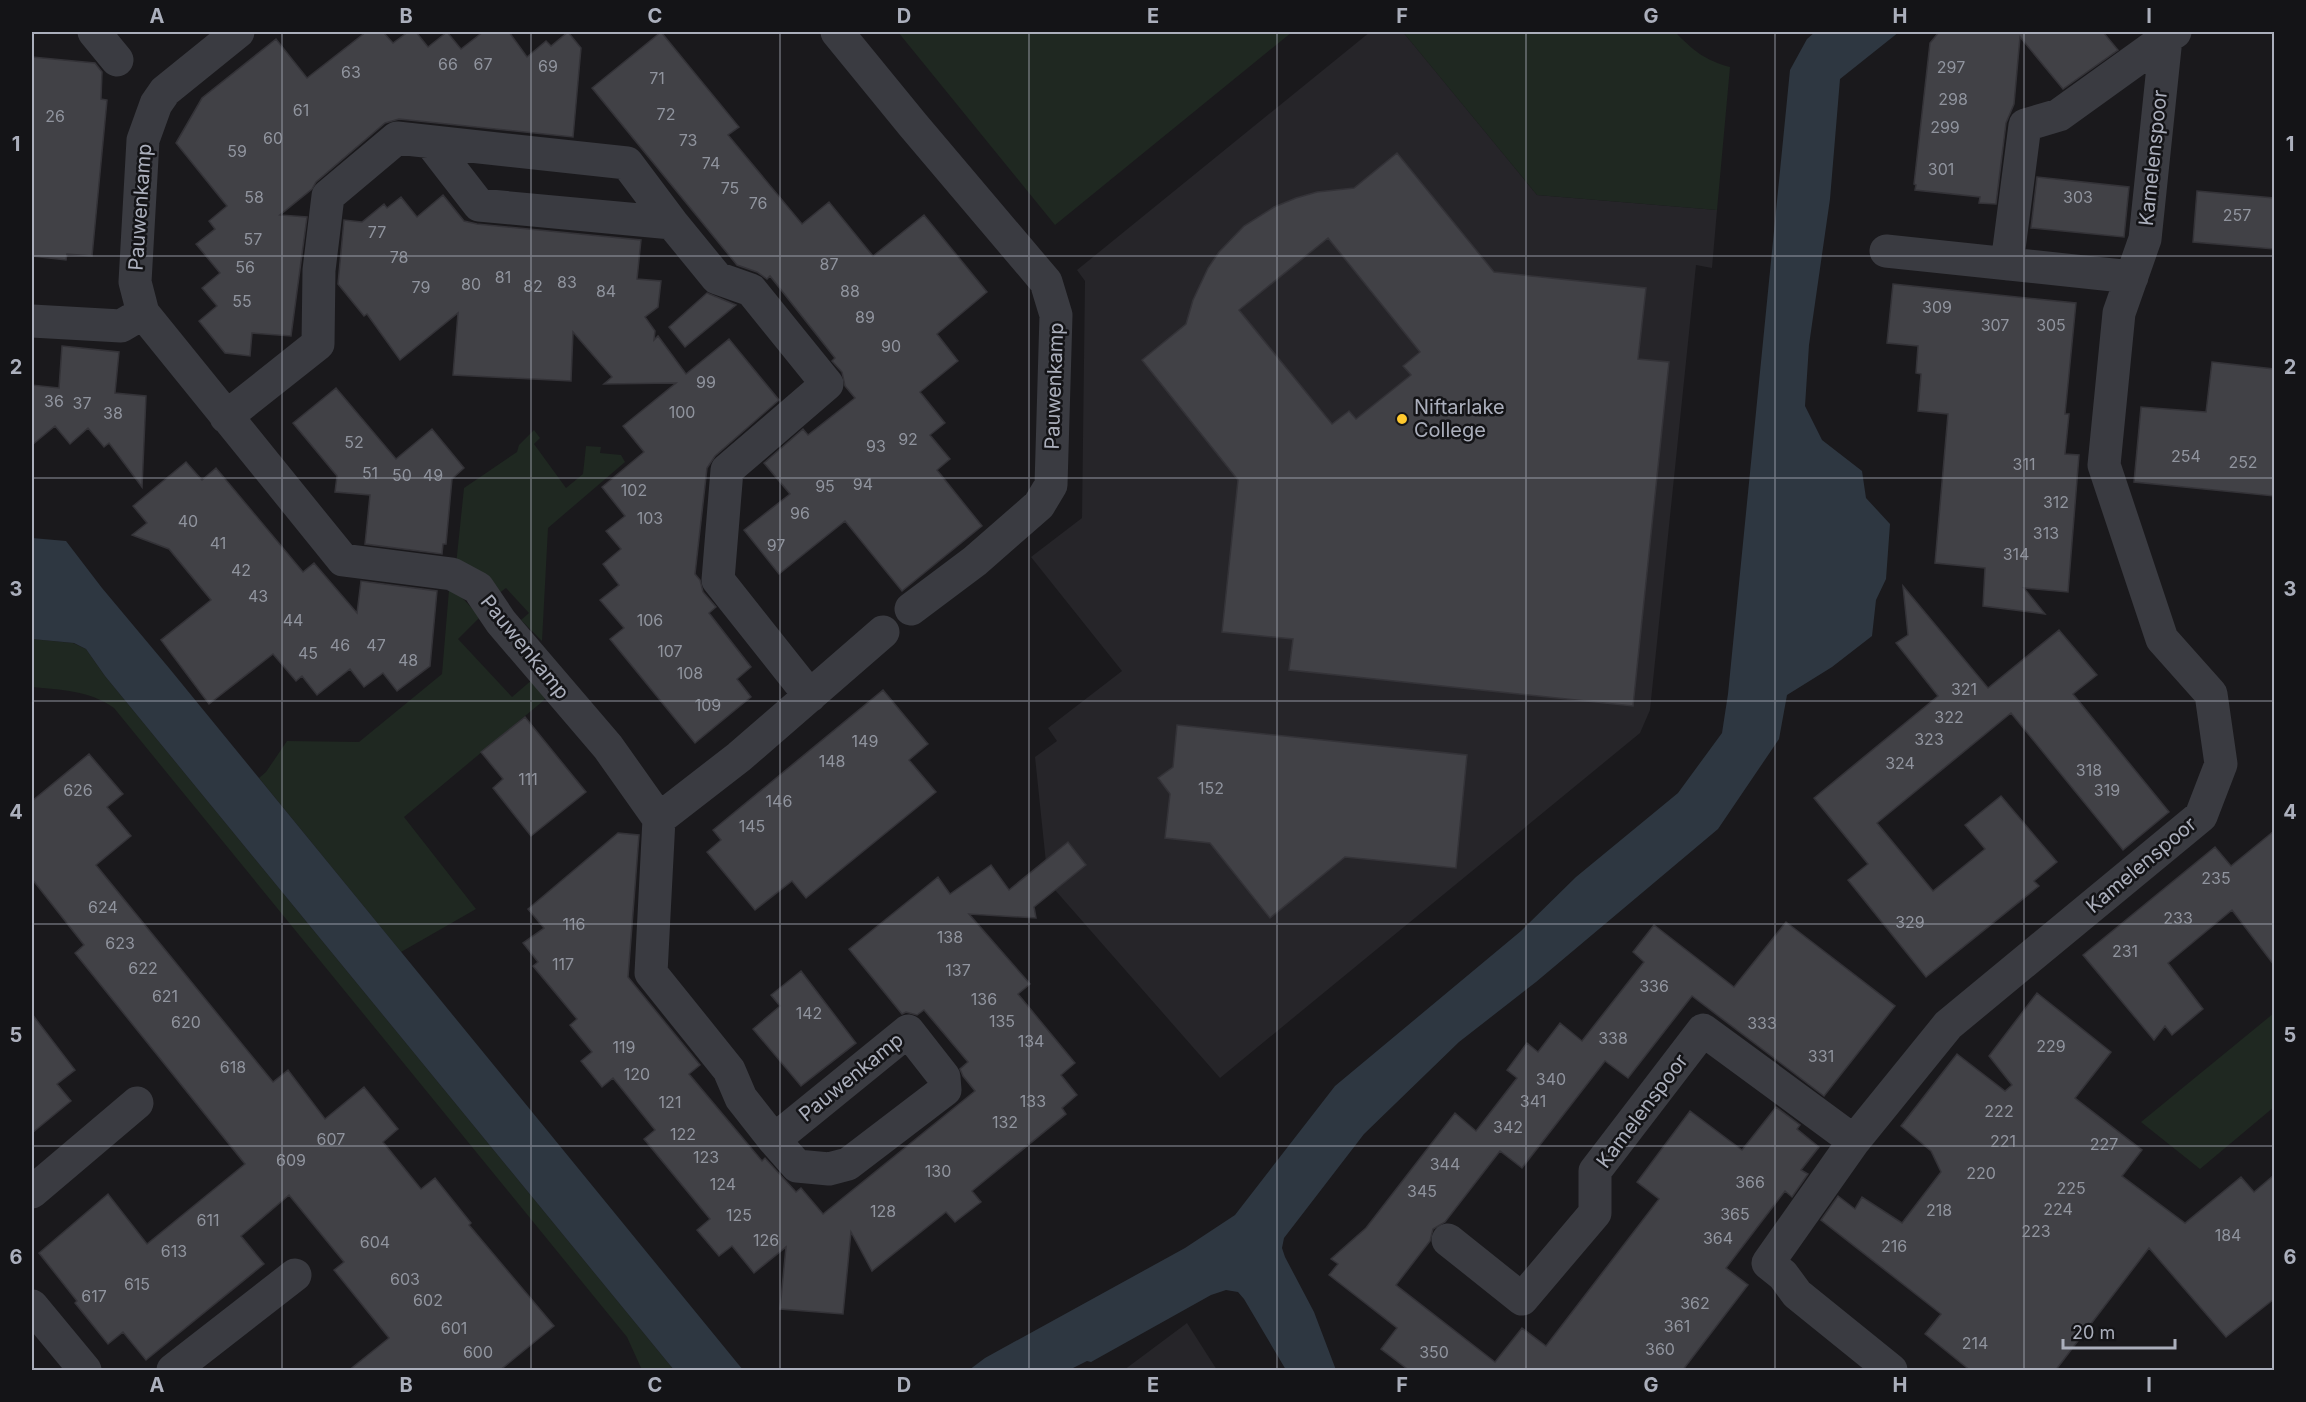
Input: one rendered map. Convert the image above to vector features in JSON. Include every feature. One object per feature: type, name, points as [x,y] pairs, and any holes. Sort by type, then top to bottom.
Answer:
[{"type":"street","points":[[94,32],[117,60]]},
{"type":"street","name":"Pauwenkamp","points":[[238,32],[165,91],[156,104],[143,140],[135,282],[143,313],[343,560],[452,574],[478,588],[501,622],[608,747],[659,819],[651,972],[729,1070],[741,1098],[774,1140],[797,1166],[829,1169],[848,1164],[945,1090],[944,1077],[908,1031],[774,1140]]},
{"type":"street","name":"Pauwenkamp","points":[[837,32],[1046,282],[1056,315],[1051,485],[1039,506],[975,561],[911,609]]},
{"type":"street","name":"Kamelenspoor","points":[[2007,264],[2025,125],[2059,115],[2170,35]]},
{"type":"street","name":"Kamelenspoor","points":[[1891,1371],[1797,1294],[1783,1275],[1768,1263],[1854,1141],[1948,1025],[2201,816],[2221,764],[2211,694],[2162,639],[2104,465],[2119,313],[2145,238],[2170,35]]},
{"type":"street","points":[[226,417],[318,344],[319,270],[328,196],[397,138],[627,163],[717,278],[751,290],[827,384],[727,470],[718,580],[810,696]]},
{"type":"street","points":[[431,143],[479,205],[672,223]]},
{"type":"street","points":[[1886,251],[2132,277]]},
{"type":"street","points":[[32,321],[121,326],[143,313]]},
{"type":"street","points":[[659,819],[739,756],[883,632]]},
{"type":"street","name":"Kamelenspoor","points":[[1448,1240],[1522,1299],[1595,1212],[1595,1171],[1703,1030],[1854,1141]]},
{"type":"street","points":[[32,1192],[137,1103]]},
{"type":"street","points":[[173,1371],[295,1275]]},
{"type":"street","points":[[32,1306],[85,1371]]},
{"type":"shaded area","points":[[898,32],[1292,32],[1055,225]]},
{"type":"shaded area","points":[[1370,32],[1403,32],[1537,195],[1717,210],[1712,268],[1696,265],[1650,710],[1640,733],[1220,1078],[1048,882],[1035,757],[1057,741],[1048,728],[1122,671],[1031,557],[1082,518],[1085,281],[1077,270]]},
{"type":"shaded area","points":[[1403,32],[1675,32],[1700,54],[1730,67],[1717,210],[1537,195]]},
{"type":"shaded area","points":[[1815,32],[1899,32],[1840,79],[1830,199],[1809,345],[1805,406],[1822,440],[1862,471],[1866,498],[1890,524],[1886,579],[1876,600],[1872,636],[1832,667],[1787,695],[1779,739],[1718,829],[1536,982],[1459,1042],[1364,1134],[1284,1238],[1282,1248],[1285,1257],[1314,1312],[1336,1370],[1286,1370],[1244,1299],[1238,1292],[1226,1290],[1211,1295],[1091,1362],[1087,1361],[1069,1370],[969,1370],[985,1358],[1185,1248],[1235,1215],[1335,1086],[1521,931],[1576,877],[1678,793],[1722,733],[1728,694],[1790,70],[1807,39]]},
{"type":"shaded area","points":[[534,430],[540,438],[534,444],[566,488],[583,474],[586,446],[601,447],[600,453],[621,455],[625,462],[548,528],[542,641],[521,620],[529,613],[506,588],[498,594],[456,565],[464,488],[517,452],[519,445]]},
{"type":"shaded area","points":[[32,538],[66,541],[102,588],[743,1370],[674,1370],[105,676],[86,649],[74,643],[32,639]]},
{"type":"shaded area","points":[[449,590],[455,590],[480,617],[458,639],[512,697],[533,679],[548,695],[404,817],[476,909],[401,952],[259,778],[266,772],[287,741],[359,742],[442,674]]},
{"type":"shaded area","points":[[32,639],[73,643],[86,649],[105,676],[674,1370],[642,1370],[627,1337],[114,708],[85,694],[32,687]]},
{"type":"shaded area","points":[[2274,1013],[2274,1107],[2200,1169],[2141,1122]]},
{"type":"shaded area","points":[[1187,1323],[1217,1370],[1124,1370]]},
{"type":"building","points":[[366,32],[383,32],[393,43],[408,32],[416,32],[428,47],[447,32],[461,49],[483,32],[509,32],[527,57],[546,41],[551,46],[568,32],[581,48],[573,137],[399,119],[385,123],[280,215],[307,217],[291,336],[252,333],[250,356],[225,353],[199,321],[217,306],[202,288],[220,273],[196,244],[215,229],[209,221],[227,206],[176,143],[202,98],[276,39],[307,78]]},
{"type":"building","points":[[661,32],[739,127],[728,135],[802,224],[829,202],[873,256],[924,215],[987,292],[937,334],[958,361],[920,392],[945,423],[930,435],[950,459],[937,470],[982,526],[902,591],[845,521],[779,574],[744,530],[790,494],[764,463],[803,429],[808,435],[855,398],[845,386],[842,372],[832,361],[835,358],[770,276],[767,279],[757,272],[737,265],[592,88]]},
{"type":"building","points":[[1939,32],[2103,32],[2118,50],[2063,89],[2020,37],[2014,104],[2006,123],[1996,204],[1979,203],[1980,197],[1915,190],[1930,43]]},
{"type":"building","points":[[32,57],[95,63],[102,72],[101,99],[107,100],[92,256],[67,254],[66,260],[32,256]]},
{"type":"building","points":[[1397,153],[1494,272],[1646,288],[1638,359],[1669,362],[1633,706],[1289,670],[1293,639],[1222,632],[1238,480],[1142,360],[1186,324],[1193,300],[1208,268],[1219,252],[1244,226],[1274,207],[1296,198],[1317,192],[1354,188]],"holes":[[[1328,238],[1420,352],[1403,366],[1411,375],[1356,419],[1349,411],[1332,424],[1239,310]]]},
{"type":"building","points":[[2037,177],[2129,187],[2124,237],[2031,228]]},
{"type":"building","points":[[2197,191],[2274,198],[2274,249],[2193,242]]},
{"type":"building","points":[[443,195],[464,221],[477,224],[641,240],[637,279],[661,281],[658,307],[645,317],[655,331],[654,340],[658,336],[686,374],[729,339],[779,400],[715,456],[707,468],[695,574],[700,580],[703,592],[716,607],[709,613],[751,667],[737,679],[751,697],[695,743],[610,639],[624,628],[600,600],[619,585],[603,564],[621,549],[606,531],[625,516],[602,487],[644,452],[623,426],[676,383],[604,384],[612,377],[573,332],[571,381],[453,375],[458,313],[400,360],[367,314],[364,316],[338,284],[344,220],[362,222],[384,204],[387,208],[401,197],[417,217]]},
{"type":"building","points":[[1893,284],[2076,303],[2065,414],[2069,414],[2065,454],[2079,455],[2068,592],[2024,588],[2045,614],[1983,606],[1985,568],[1935,563],[1948,414],[1918,411],[1921,374],[1916,373],[1918,346],[1887,343]]},
{"type":"building","points":[[707,293],[736,305],[685,347],[669,327]]},
{"type":"building","points":[[62,346],[119,352],[115,393],[146,396],[142,487],[109,443],[104,447],[88,428],[70,444],[55,426],[32,445],[32,385],[59,388]]},
{"type":"building","points":[[2212,362],[2274,369],[2274,496],[2134,482],[2141,407],[2206,412]]},
{"type":"building","points":[[336,388],[396,459],[432,429],[464,468],[452,479],[446,544],[443,544],[442,554],[365,544],[370,495],[335,492],[337,476],[293,423]]},
{"type":"building","points":[[186,462],[202,480],[216,468],[303,572],[314,563],[357,613],[361,581],[437,591],[430,666],[397,691],[383,673],[364,687],[350,669],[317,695],[302,676],[296,681],[273,654],[209,704],[161,640],[211,600],[169,549],[132,535],[147,523],[133,506]]},
{"type":"building","points":[[1903,586],[1988,688],[2059,630],[2097,675],[2073,694],[2169,812],[2123,850],[2011,713],[1877,823],[1933,891],[1985,849],[1965,825],[2001,796],[2057,862],[2034,881],[2039,886],[1926,977],[1848,880],[1868,864],[1814,798],[1938,696],[1896,643],[1908,635]]},
{"type":"building","points":[[883,690],[928,744],[909,760],[936,792],[806,898],[792,881],[755,910],[707,852],[721,840],[713,830]]},
{"type":"building","points":[[525,717],[586,792],[531,836],[493,788],[503,779],[481,752]]},
{"type":"building","points":[[1177,725],[1467,755],[1456,868],[1345,857],[1270,918],[1210,843],[1165,838],[1170,794],[1158,778],[1173,767]]},
{"type":"building","points":[[89,754],[123,794],[107,807],[131,836],[96,865],[273,1082],[288,1070],[325,1119],[364,1087],[398,1129],[383,1142],[421,1189],[435,1178],[471,1223],[469,1225],[554,1326],[499,1371],[348,1371],[389,1338],[334,1270],[344,1262],[289,1195],[241,1236],[264,1264],[146,1360],[123,1332],[108,1344],[39,1253],[108,1194],[147,1244],[245,1164],[75,953],[84,945],[32,879],[32,801]]},
{"type":"building","points":[[2274,831],[2274,965],[2232,910],[2168,963],[2203,1009],[2172,1035],[2165,1026],[2154,1040],[2083,955],[2215,847],[2231,866]]},
{"type":"building","points":[[618,833],[639,835],[628,977],[700,1065],[689,1074],[762,1161],[765,1158],[796,1192],[801,1188],[823,1214],[975,1091],[960,1069],[968,1062],[924,1010],[917,1015],[906,1012],[902,1014],[849,949],[938,877],[950,894],[991,865],[1009,890],[1068,842],[1086,865],[1034,907],[1036,918],[969,914],[1030,984],[1018,994],[1075,1063],[1061,1075],[1077,1095],[1062,1108],[1066,1114],[972,1191],[981,1202],[955,1222],[946,1212],[872,1271],[851,1232],[843,1314],[780,1309],[786,1247],[754,1273],[732,1246],[719,1256],[697,1230],[710,1219],[644,1139],[655,1130],[613,1078],[602,1087],[581,1061],[592,1052],[570,1025],[577,1019],[533,966],[538,962],[523,943],[544,928],[528,909]]},
{"type":"building","points":[[1786,922],[1895,1006],[1824,1096],[1692,996],[1628,1078],[1605,1061],[1522,1168],[1500,1151],[1445,1222],[1433,1229],[1430,1241],[1396,1285],[1495,1362],[1522,1328],[1546,1346],[1659,1199],[1637,1182],[1690,1111],[1742,1150],[1776,1107],[1800,1125],[1797,1129],[1819,1147],[1801,1170],[1808,1174],[1792,1197],[1785,1191],[1726,1268],[1748,1285],[1682,1371],[1410,1371],[1381,1349],[1397,1328],[1329,1275],[1338,1264],[1331,1259],[1366,1228],[1455,1113],[1476,1131],[1517,1078],[1507,1070],[1527,1043],[1538,1052],[1560,1023],[1582,1041],[1644,962],[1633,952],[1654,925],[1734,987]]},
{"type":"building","points":[[801,971],[856,1043],[801,1086],[753,1029],[780,1006],[771,995]]},
{"type":"building","points":[[2037,993],[2111,1052],[2075,1098],[2142,1150],[2122,1176],[2185,1223],[2241,1177],[2254,1192],[2274,1175],[2274,1299],[2226,1337],[2149,1248],[2055,1371],[1971,1371],[1925,1334],[1941,1314],[1821,1220],[1838,1196],[1855,1209],[1862,1197],[1902,1223],[1941,1172],[1931,1151],[1901,1126],[1957,1054],[2005,1091],[2012,1085],[1989,1056]]},
{"type":"building","points":[[32,1014],[75,1070],[57,1084],[71,1101],[32,1133]]},
{"type":"place","name":"Niftarlake College","points":[[1402,419]]}]
